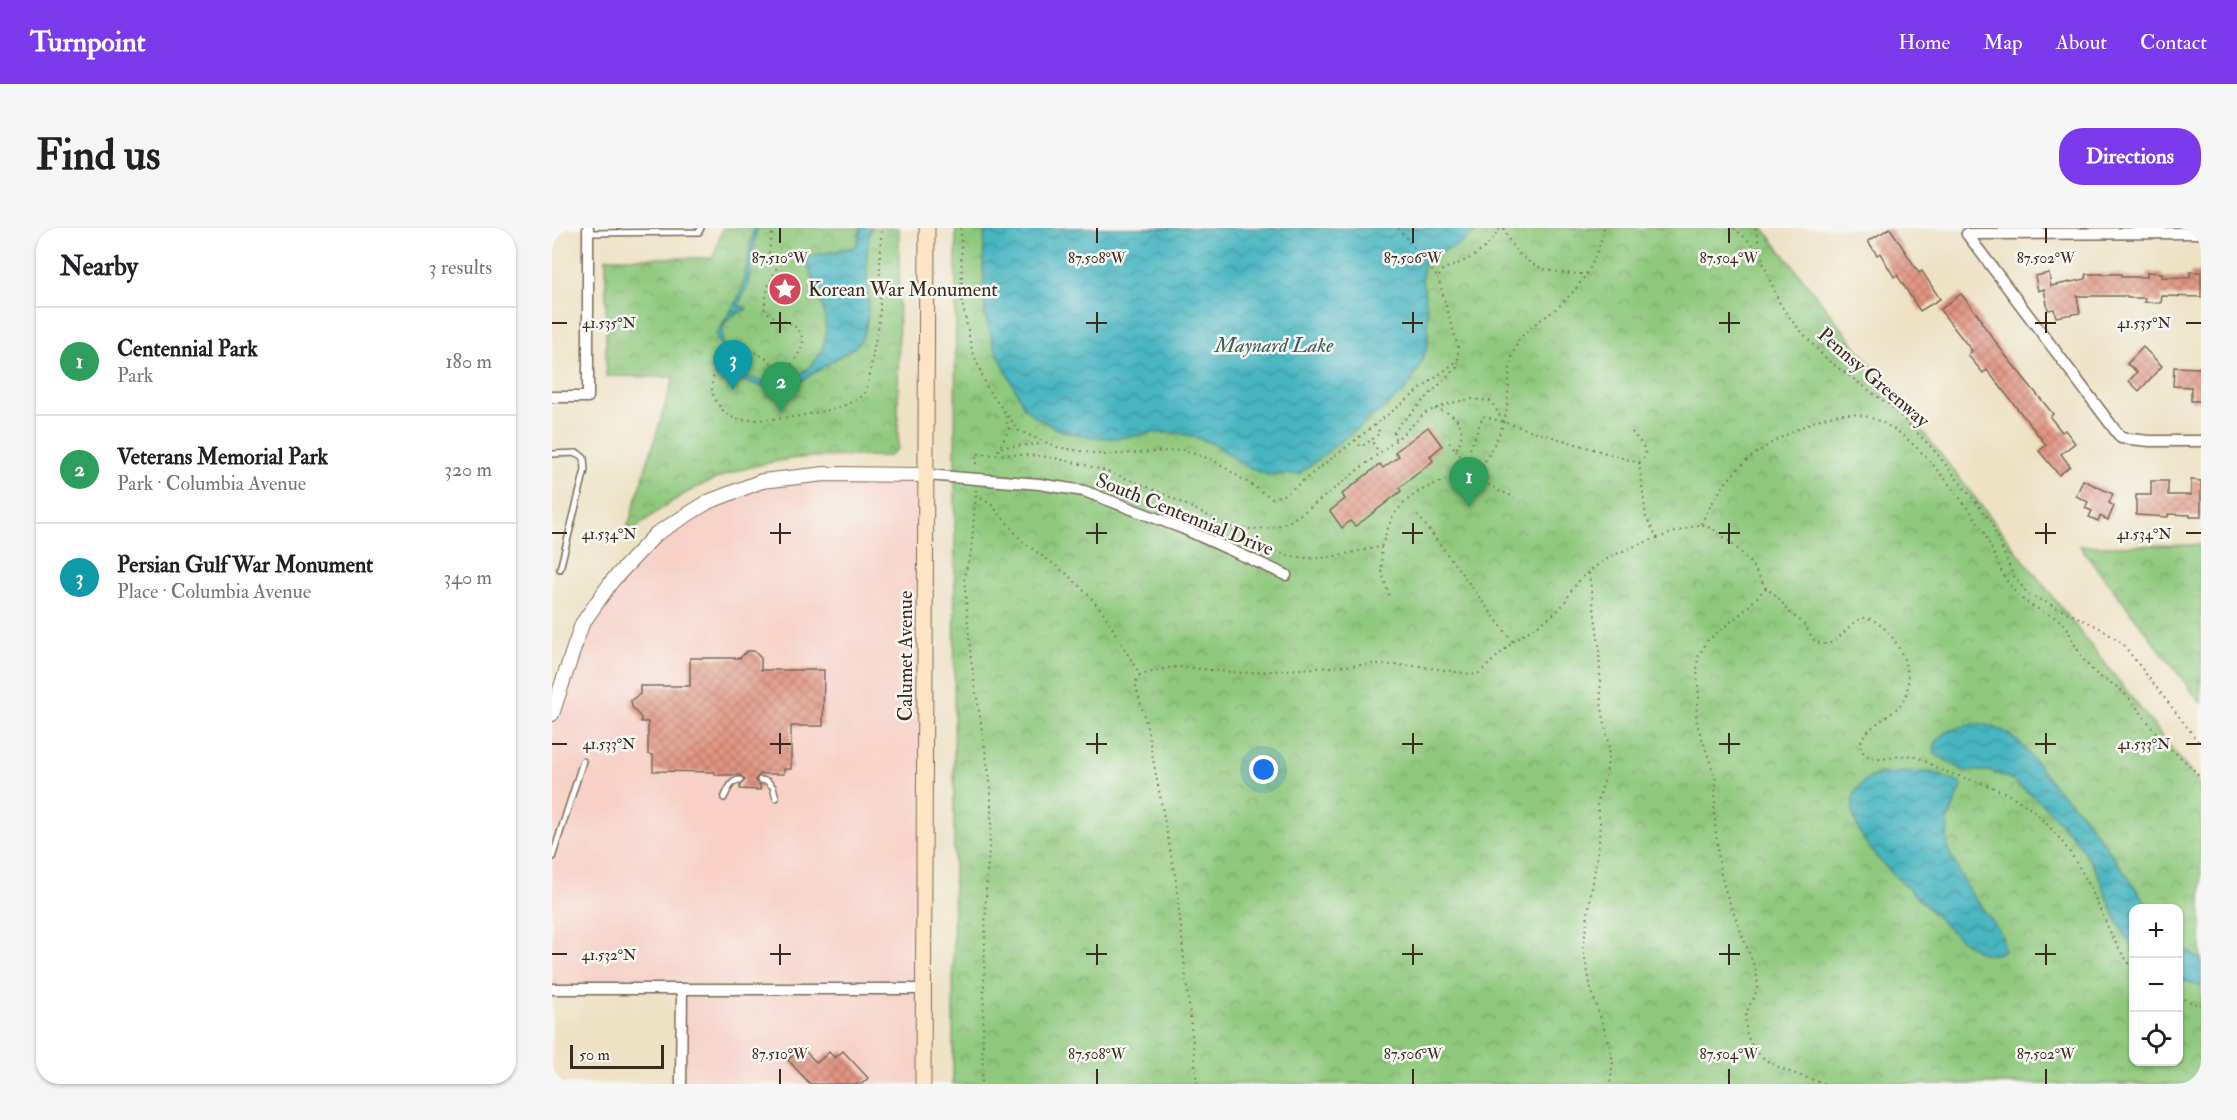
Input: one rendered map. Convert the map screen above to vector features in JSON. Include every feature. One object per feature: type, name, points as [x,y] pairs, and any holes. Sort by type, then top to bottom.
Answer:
[{"type":"main road","name":"Calumet Avenue","points":[[923,1084],[927,228]]},
{"type":"street","points":[[552,397],[588,397],[588,231]]},
{"type":"street","points":[[2201,233],[1967,234],[2121,438],[2150,441],[2201,441]]},
{"type":"street","points":[[552,714],[582,624],[612,581],[656,534],[708,502],[762,481],[825,474],[927,475]]},
{"type":"street","name":"South Centennial Drive","points":[[927,475],[1039,484],[1084,491],[1182,528],[1286,574]]},
{"type":"street","points":[[552,989],[923,989]]},
{"type":"street","points":[[681,989],[681,1084]]},
{"type":"lane","points":[[588,231],[699,232],[701,228]]},
{"type":"lane","points":[[552,454],[578,453],[584,458],[585,470],[560,569]]},
{"type":"lane","points":[[552,858],[583,761]]},
{"type":"lane","points":[[724,798],[730,785],[740,780]]},
{"type":"lane","points":[[760,780],[767,781],[773,788],[776,798]]},
{"type":"path","points":[[774,228],[769,253],[776,269],[768,287],[764,308],[769,314],[794,325],[803,345],[796,359],[781,369],[775,368],[769,361],[739,345],[720,364],[711,380],[714,398],[725,412],[744,420],[776,419],[828,409],[862,398],[869,379],[879,324],[882,228]]},
{"type":"path","points":[[961,228],[962,302],[972,350],[988,390],[1019,431],[1046,444]]},
{"type":"path","points":[[1395,441],[1394,432],[1399,425],[1457,367],[1458,360],[1458,347],[1438,278],[1398,228]]},
{"type":"path","points":[[1438,278],[1443,269],[1464,262],[1484,250],[1500,228]]},
{"type":"path","points":[[1504,228],[1518,255],[1539,268],[1562,274],[1587,274]]},
{"type":"path","points":[[1389,595],[1382,573],[1381,547],[1395,513],[1417,492],[1438,482],[1474,475],[1481,470],[1504,423],[1510,363],[1521,337],[1562,303],[1587,274],[1594,262],[1604,228]]},
{"type":"path","points":[[1734,228],[1760,251]]},
{"type":"path","name":"Pennsy Greenway","points":[[1755,228],[1764,265],[1780,304],[1792,321],[1826,358],[1892,407],[1914,428],[1991,523],[2013,575],[2028,594],[2098,627],[2122,643],[2201,745]]},
{"type":"path","points":[[1001,447],[1046,444],[1105,455],[1183,450],[1214,460],[1272,498],[1286,494],[1458,360]]},
{"type":"path","points":[[1228,526],[1248,529],[1272,528],[1290,521],[1395,441],[1425,413],[1447,404],[1470,399],[1491,401],[1504,423]]},
{"type":"path","points":[[1435,409],[1452,413],[1458,420],[1461,441],[1456,450]]},
{"type":"path","points":[[996,454],[1010,429],[1004,411]]},
{"type":"path","points":[[1701,524],[1712,500],[1732,473],[1761,448],[1779,438],[1830,416],[1850,414],[1866,417],[1886,426],[1909,440],[1926,456],[1971,512],[1983,529],[1999,570],[2023,600],[2064,624],[2093,671],[2120,689],[2167,746],[2194,768],[2201,779]]},
{"type":"path","points":[[1470,449],[1483,416],[1639,463]]},
{"type":"path","points":[[1355,440],[1361,447],[1371,440],[1380,433],[1375,425]]},
{"type":"path","points":[[1632,432],[1646,454],[1639,463]]},
{"type":"path","points":[[1371,440],[1379,452]]},
{"type":"path","points":[[1449,442],[1474,475],[1502,493],[1515,498]]},
{"type":"path","points":[[976,464],[976,454],[996,454],[1039,456],[1101,469],[1144,484],[1228,526],[1239,535],[1275,553],[1319,558],[1381,547]]},
{"type":"path","points":[[1639,463],[1646,517],[1657,538]]},
{"type":"path","points":[[976,487],[970,554],[964,576],[971,660],[990,788],[991,823],[986,890],[982,1084]]},
{"type":"path","points":[[976,495],[992,505],[1023,542],[1067,574],[1087,593],[1103,612],[1140,675]]},
{"type":"path","points":[[1417,514],[1513,642]]},
{"type":"path","points":[[1197,1084],[1176,881],[1146,727],[1136,692],[1135,682],[1140,675],[1181,667],[1241,673],[1374,664],[1417,666],[1477,675],[1513,642],[1558,610],[1574,587],[1611,555],[1701,524],[1717,531],[1740,550],[1766,588],[1778,597],[1788,611],[1803,622],[1814,640],[1821,644],[1830,643],[1859,618],[1866,618],[1890,634],[1905,660],[1908,683],[1906,693],[1903,703],[1863,737],[1861,745],[1863,752],[1867,756],[1878,759],[1916,756],[1943,771],[1988,784],[2025,804],[2055,834],[2068,851],[2090,887],[2119,949],[2129,963]]},
{"type":"path","points":[[1589,573],[1599,645],[1601,702],[1609,748],[1607,769],[1597,805],[1600,822],[1599,842],[1583,948],[1591,989],[1610,1044],[1613,1062],[1610,1084]]},
{"type":"path","points":[[1766,588],[1744,611],[1715,633],[1702,649],[1698,657],[1697,670],[1699,698],[1696,713],[1697,724],[1716,780],[1714,814],[1720,870],[1726,893],[1756,971],[1758,983],[1757,994],[1745,1022],[1748,1038],[1756,1053],[1771,1064],[1825,1084]]},
{"type":"path","points":[[2183,999],[2201,1006]]},
{"type":"shaded area","points":[[823,477],[924,478],[919,985],[552,987],[552,724],[584,626],[617,580],[657,537],[710,506],[764,483]]},
{"type":"shaded area","points":[[922,990],[921,1084],[682,1084],[682,992]]},
{"type":"green space","points":[[723,228],[899,228],[898,448],[889,456],[805,457],[778,461],[736,472],[695,488],[676,499],[624,539],[674,377],[606,376],[606,258],[713,258]]},
{"type":"green space","points":[[956,228],[1763,228],[2201,786],[2201,1084],[953,1084]]},
{"type":"green space","points":[[2201,545],[2201,703],[2080,546]]},
{"type":"water","points":[[754,228],[757,228],[748,284],[738,306],[746,307],[746,310],[734,314],[727,320],[722,332],[722,347],[716,335],[736,303],[741,290]]},
{"type":"water","points":[[861,228],[871,228],[867,253],[868,304],[865,329],[855,347],[797,384],[784,388],[761,386],[737,379],[730,374],[733,369],[762,381],[785,381],[806,370],[816,360],[822,350],[825,326],[820,298],[807,262],[810,256],[857,245]]},
{"type":"water","name":"Maynard Lake","points":[[985,228],[1479,228],[1467,239],[1425,260],[1422,279],[1428,314],[1428,345],[1418,370],[1404,392],[1299,474],[1268,475],[1245,466],[1216,445],[1178,433],[1154,433],[1119,438],[1091,437],[1062,431],[1035,417],[1024,407],[994,346],[985,315],[983,266]]},
{"type":"water","points":[[1976,724],[1990,726],[2010,736],[2023,747],[2053,785],[2089,823],[2147,904],[2129,904],[2129,941],[2117,921],[2098,874],[2077,841],[2043,804],[2009,778],[1990,771],[1964,771],[1935,754],[1937,741],[1942,736]]},
{"type":"water","points":[[1904,772],[1931,772],[1960,783],[1962,786],[1948,820],[1947,848],[1968,889],[2001,933],[2004,950],[2001,952],[1985,954],[1978,951],[1947,927],[1873,853],[1856,825],[1853,810],[1857,789],[1873,776]]},
{"type":"water","points":[[2183,948],[2201,960],[2201,987],[2183,980]]},
{"type":"building","points":[[1890,228],[1919,273],[1922,271],[1940,299],[1920,311],[1897,275],[1894,277],[1880,253],[1877,255],[1868,241]]},
{"type":"building","points":[[2147,272],[2162,273],[2162,277],[2190,278],[2190,272],[2201,272],[2201,297],[2162,296],[2161,303],[2144,302],[2145,298],[2127,298],[2127,296],[2077,296],[2080,313],[2056,317],[2054,309],[2048,310],[2044,289],[2038,291],[2035,276],[2049,273],[2051,286],[2086,279],[2086,274],[2147,277]]},
{"type":"building","points":[[1961,294],[2006,356],[2053,414],[2050,417],[2062,432],[2065,430],[2075,443],[2061,454],[2070,466],[2059,475],[2039,451],[2046,445],[1987,370],[1983,373],[1968,355],[1972,351],[1940,310]]},
{"type":"building","points":[[2143,347],[2162,366],[2139,391],[2129,381],[2137,372],[2127,364]]},
{"type":"building","points":[[2174,367],[2201,368],[2201,401],[2191,401],[2191,387],[2173,386]]},
{"type":"building","points":[[1428,427],[1442,446],[1430,456],[1433,461],[1399,488],[1401,491],[1364,520],[1355,526],[1350,521],[1342,528],[1330,511],[1345,499],[1342,494],[1380,464],[1383,468],[1399,456],[1395,452]]},
{"type":"building","points":[[2083,480],[2113,494],[2109,503],[2114,506],[2108,520],[2100,516],[2098,521],[2089,517],[2092,511],[2085,508],[2088,502],[2076,496]]},
{"type":"building","points":[[2191,480],[2201,481],[2201,517],[2168,514],[2168,517],[2136,515],[2136,495],[2151,495],[2151,481],[2168,481],[2168,495],[2191,495]]},
{"type":"building","points":[[747,651],[754,651],[761,658],[761,670],[824,670],[823,726],[791,726],[791,769],[784,769],[784,774],[760,774],[755,780],[760,785],[760,790],[740,789],[740,785],[745,780],[740,775],[715,775],[715,772],[653,771],[653,755],[648,754],[648,722],[641,722],[641,718],[632,707],[631,700],[640,694],[640,686],[690,686],[690,658],[740,658]]},
{"type":"building","points":[[801,1047],[817,1063],[829,1052],[835,1058],[843,1051],[868,1078],[862,1084],[810,1084],[788,1060]]},
{"type":"place","name":"Korean War Monument","points":[[785,289]]},
{"type":"place","name":"Persian Gulf War Monument","points":[[733,390]]},
{"type":"place","name":"Veterans Memorial Park","points":[[781,412]]},
{"type":"place","name":"Centennial Park","points":[[1469,507]]}]
